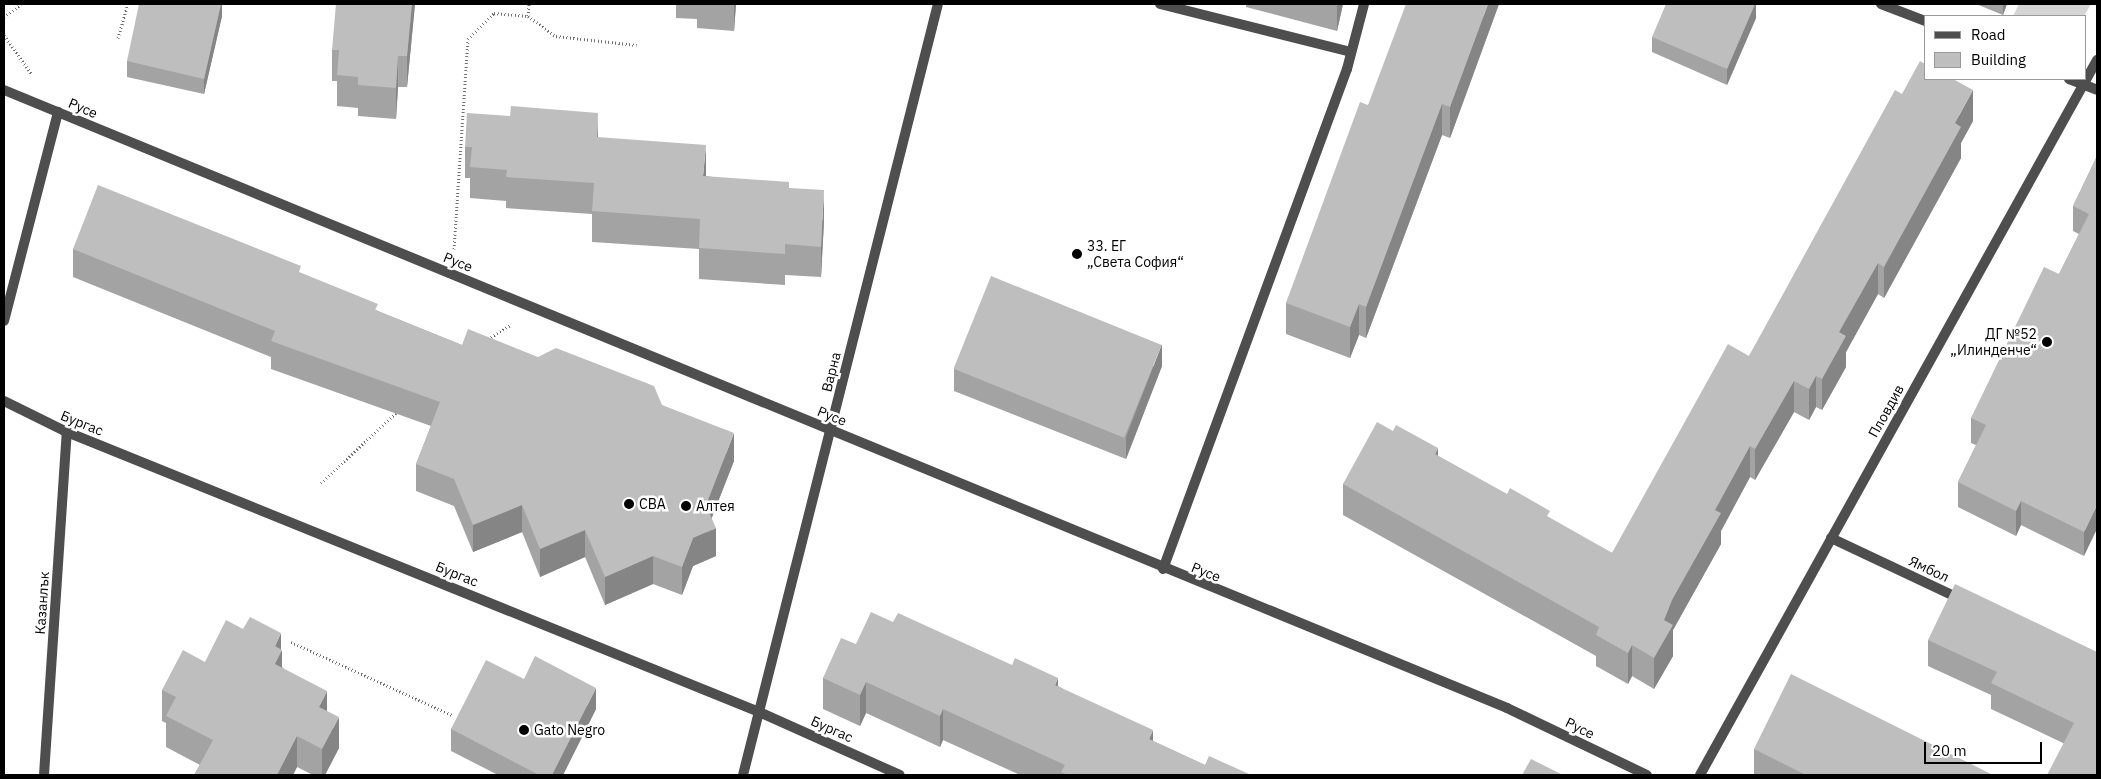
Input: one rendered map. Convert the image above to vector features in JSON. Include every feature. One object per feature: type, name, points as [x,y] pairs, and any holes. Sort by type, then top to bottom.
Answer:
[{"type":"street","name":"Варна","points":[[743,775],[938,4]]},
{"type":"street","points":[[1160,4],[1351,52]]},
{"type":"street","points":[[1163,569],[1351,52],[1364,4]]},
{"type":"street","points":[[1880,4],[1924,21]]},
{"type":"street","name":"Пловдив","points":[[1700,775],[2097,60]]},
{"type":"street","points":[[2073,80],[2097,90]]},
{"type":"street","name":"Русе","points":[[4,90],[831,430],[1163,569],[1507,708],[1647,775]]},
{"type":"street","points":[[4,321],[58,112]]},
{"type":"street","name":"Бургас","points":[[4,401],[67,432],[759,712],[900,775]]},
{"type":"street","name":"Казанлък","points":[[44,775],[67,432]]},
{"type":"street","name":"Ямбол","points":[[1831,538],[1973,604]]},
{"type":"path","points":[[4,17],[21,4]]},
{"type":"path","points":[[118,38],[128,4]]},
{"type":"path","points":[[528,16],[529,4]]},
{"type":"path","points":[[452,274],[468,39],[494,13],[528,16],[556,36],[637,45]]},
{"type":"path","points":[[485,341],[536,309]]},
{"type":"path","points":[[321,483],[401,408]]},
{"type":"path","points":[[291,642],[452,715]]},
{"type":"shaded area","points":[[2019,4],[2091,4],[2085,15],[2014,15]]},
{"type":"building","points":[[139,4],[221,4],[204,79],[127,61]]},
{"type":"building","points":[[336,4],[412,4],[407,56],[398,56],[396,88],[358,85],[358,77],[337,75],[339,50],[332,50]]},
{"type":"building","points":[[1406,4],[1488,4],[1450,107],[1442,104],[1366,307],[1359,304],[1350,327],[1286,303],[1360,102],[1368,105]]},
{"type":"building","points":[[1666,4],[1755,4],[1727,69],[1652,37]]},
{"type":"building","points":[[1920,61],[1924,63],[1924,80],[1955,80],[1973,90],[1955,123],[1961,127],[1884,267],[1878,263],[1839,332],[1846,336],[1822,379],[1816,376],[1809,389],[1794,381],[1755,449],[1750,446],[1715,510],[1721,513],[1672,600],[1664,620],[1673,625],[1654,658],[1632,645],[1628,653],[1596,635],[1599,627],[1343,484],[1377,422],[1393,431],[1396,425],[1438,448],[1435,454],[1507,494],[1510,488],[1550,511],[1547,516],[1612,553],[1728,344],[1749,356],[1895,90],[1902,94]]},
{"type":"building","points":[[511,106],[598,113],[597,137],[706,145],[703,176],[789,182],[789,188],[824,190],[821,247],[785,244],[785,254],[699,248],[700,219],[592,211],[594,183],[506,177],[507,170],[470,167],[472,147],[465,147],[467,113],[510,116]]},
{"type":"building","points":[[2097,156],[2097,505],[2084,532],[2021,501],[2016,511],[1958,482],[1986,425],[1971,418],[2044,267],[2059,274],[2089,214],[2073,206]]},
{"type":"building","points":[[98,185],[301,266],[299,272],[378,304],[375,310],[462,345],[468,329],[538,357],[556,348],[654,386],[662,405],[734,433],[706,505],[716,528],[693,538],[682,567],[653,556],[605,577],[585,530],[540,549],[522,505],[473,525],[454,479],[416,464],[440,402],[271,341],[275,331],[73,249]]},
{"type":"building","points":[[991,276],[1162,345],[1124,438],[954,369]]},
{"type":"building","points":[[1955,584],[2097,652],[2097,775],[2047,775],[2074,723],[1991,683],[1997,672],[1928,640]]},
{"type":"building","points":[[871,612],[893,622],[898,613],[1012,665],[1015,658],[1058,678],[1055,685],[1153,730],[1149,739],[1205,765],[1209,756],[1249,774],[1068,775],[1061,772],[1065,765],[943,709],[940,716],[866,682],[860,695],[823,678],[841,638],[856,644]]},
{"type":"building","points":[[250,617],[281,633],[275,646],[282,650],[275,664],[327,691],[319,707],[339,717],[322,749],[297,736],[277,775],[194,775],[213,740],[166,716],[176,697],[162,690],[183,650],[205,662],[226,620],[243,629]]},
{"type":"building","name":"Gato Negro","points":[[535,656],[596,688],[552,775],[539,775],[451,729],[486,660],[524,679]]},
{"type":"building","points":[[1791,674],[1993,775],[1806,775],[1754,749]]},
{"type":"building","points":[[1531,759],[1563,775],[1522,775]]},
{"type":"place","name":"33. ЕГ „Света София“","points":[[1077,254]]},
{"type":"place","name":"ДГ №52 „Илинденче“","points":[[2047,342]]},
{"type":"place","name":"CBA","points":[[629,504]]},
{"type":"place","name":"Алтея","points":[[686,506]]},
{"type":"place","name":"Gato Negro","points":[[524,730]]}]
